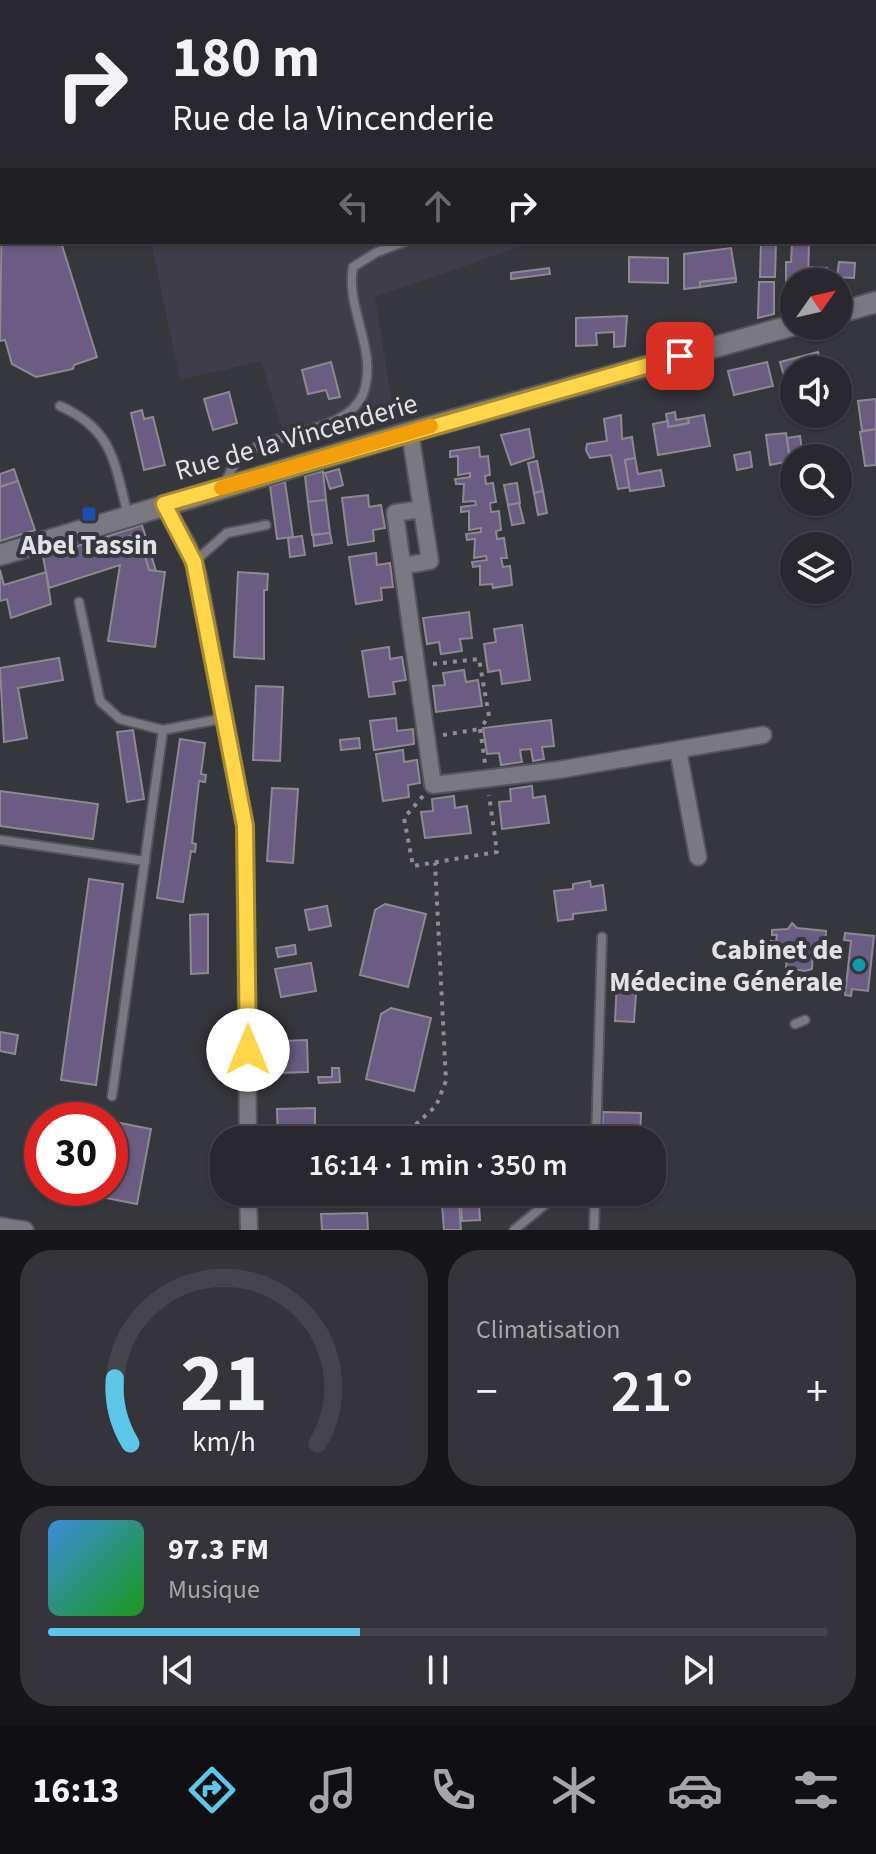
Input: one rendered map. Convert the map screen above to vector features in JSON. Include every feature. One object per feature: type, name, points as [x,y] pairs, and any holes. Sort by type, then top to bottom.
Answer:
[{"type":"main road","points":[[852,309],[876,302]]},
{"type":"main road","name":"Rue de la Vincenderie","points":[[0,555],[410,432],[780,329]]},
{"type":"street","points":[[403,566],[430,561],[410,432]]},
{"type":"street","points":[[164,504],[194,562],[226,718],[247,852],[248,1126]]},
{"type":"street","points":[[422,509],[395,513],[433,785],[558,770],[763,735]]},
{"type":"street","points":[[678,750],[698,857]]},
{"type":"street","points":[[248,1206],[249,1230]]},
{"type":"street","points":[[0,1226],[25,1230]]},
{"type":"lane","points":[[222,488],[237,460],[251,449],[333,421],[349,412],[362,395],[367,373],[363,334],[349,288],[353,267],[377,252],[399,244]]},
{"type":"lane","points":[[60,406],[86,418],[110,448],[128,516]]},
{"type":"lane","points":[[194,562],[227,533],[266,525]]},
{"type":"lane","points":[[79,602],[100,701],[120,719],[163,730],[226,718]]},
{"type":"lane","points":[[112,1096],[163,730]]},
{"type":"lane","points":[[0,840],[145,861]]},
{"type":"lane","points":[[596,1126],[602,937]]},
{"type":"lane","points":[[795,1024],[805,1020]]},
{"type":"lane","points":[[514,1230],[543,1206]]},
{"type":"lane","points":[[594,1230],[595,1206]]},
{"type":"path","points":[[426,738],[480,729]]},
{"type":"path","points":[[414,1126],[436,1106],[446,1081],[435,863]]},
{"type":"shaded area","points":[[151,244],[527,244],[375,297],[395,420],[289,450],[261,361],[180,380]]},
{"type":"building","points":[[1,244],[62,244],[97,357],[74,365],[73,369],[36,377],[12,364],[5,340],[0,341]]},
{"type":"building","points":[[761,244],[776,244],[775,277],[760,277]]},
{"type":"building","points":[[792,244],[809,244],[808,268],[786,268],[786,262],[791,262]]},
{"type":"building","points":[[731,248],[736,278],[700,282],[700,287],[684,289],[684,254]]},
{"type":"building","points":[[629,257],[668,258],[668,283],[629,282]]},
{"type":"building","points":[[839,262],[855,263],[854,278],[852,268],[838,268]]},
{"type":"building","points":[[549,268],[550,274],[511,279],[511,273]]},
{"type":"building","points":[[736,278],[736,282],[700,287],[700,282]]},
{"type":"building","points":[[759,282],[774,282],[774,314],[758,318]]},
{"type":"building","points":[[627,316],[625,346],[614,347],[614,332],[596,333],[597,345],[576,346],[576,318]]},
{"type":"building","points":[[670,324],[683,324],[683,340],[669,344]]},
{"type":"building","points":[[331,362],[340,397],[329,399],[326,390],[308,394],[302,370]]},
{"type":"building","points":[[767,362],[773,386],[734,395],[728,371]]},
{"type":"building","points":[[229,392],[237,423],[213,430],[204,399]]},
{"type":"building","points":[[876,399],[876,429],[862,431],[858,401]]},
{"type":"building","points":[[142,410],[144,419],[153,417],[165,465],[144,470],[131,413]]},
{"type":"building","points":[[675,412],[676,420],[688,418],[689,423],[668,427],[666,414]]},
{"type":"building","points":[[621,415],[622,439],[632,437],[635,458],[625,460],[630,487],[618,489],[611,455],[590,458],[586,450],[587,444],[607,441],[604,419]]},
{"type":"building","points":[[704,415],[710,446],[658,455],[653,424],[668,421],[668,427],[686,424],[689,423],[688,418]]},
{"type":"building","points":[[529,429],[534,457],[511,465],[501,435]]},
{"type":"building","points":[[876,429],[876,465],[865,466],[860,432]]},
{"type":"building","points":[[786,433],[788,444],[780,444],[780,463],[770,465],[766,435]]},
{"type":"building","points":[[800,436],[801,444],[788,444],[787,438]]},
{"type":"building","points":[[479,447],[480,457],[488,456],[490,475],[485,476],[486,484],[493,483],[496,502],[490,503],[491,512],[499,511],[501,530],[496,531],[497,539],[504,538],[507,558],[501,558],[503,567],[510,566],[512,585],[493,588],[492,584],[480,585],[480,566],[473,567],[472,562],[487,560],[486,556],[474,558],[475,539],[467,540],[466,534],[481,532],[481,528],[469,530],[469,511],[461,512],[461,507],[476,505],[475,501],[463,502],[464,484],[456,484],[455,479],[470,477],[470,473],[458,475],[458,456],[450,457],[450,451]]},
{"type":"building","points":[[750,452],[752,467],[737,470],[734,455]]},
{"type":"building","points":[[635,458],[638,474],[661,470],[664,486],[630,491],[625,460]]},
{"type":"building","points":[[537,461],[543,491],[534,493],[528,463]]},
{"type":"building","points":[[14,469],[18,481],[0,487],[0,474]]},
{"type":"building","points":[[339,469],[343,485],[330,489],[325,473]]},
{"type":"building","points":[[323,471],[326,500],[308,502],[305,476]]},
{"type":"building","points":[[18,481],[35,530],[0,541],[0,487]]},
{"type":"building","points":[[285,482],[293,537],[277,539],[270,486]]},
{"type":"building","points":[[517,483],[520,503],[508,505],[504,485]]},
{"type":"building","points":[[543,491],[547,513],[538,515],[534,493]]},
{"type":"building","points":[[368,495],[369,507],[381,505],[385,528],[373,530],[374,541],[348,545],[342,498]]},
{"type":"building","points":[[326,500],[330,533],[312,535],[308,502]]},
{"type":"building","points":[[519,503],[524,523],[512,525],[508,505]]},
{"type":"building","points":[[142,525],[156,571],[149,570],[138,534],[97,546],[96,540]]},
{"type":"building","points":[[330,533],[332,543],[314,546],[313,535]]},
{"type":"building","points":[[138,534],[149,570],[165,572],[155,647],[108,641],[120,565],[49,588],[43,557],[96,540],[97,546]]},
{"type":"building","points":[[302,536],[305,555],[290,557],[288,538]]},
{"type":"building","points":[[376,553],[377,565],[390,563],[393,587],[381,588],[382,600],[356,604],[349,557]]},
{"type":"building","points":[[0,570],[4,585],[46,572],[51,604],[11,618],[7,599],[0,601]]},
{"type":"building","points":[[238,572],[268,574],[267,590],[264,590],[264,659],[234,657]]},
{"type":"building","points":[[469,612],[472,638],[460,639],[462,651],[441,654],[439,642],[427,644],[423,618]]},
{"type":"building","points":[[522,625],[530,680],[502,684],[500,670],[488,672],[484,644],[496,642],[494,629]]},
{"type":"building","points":[[389,647],[390,659],[402,657],[406,680],[393,682],[395,694],[369,697],[362,651]]},
{"type":"building","points":[[59,658],[63,680],[18,688],[27,738],[4,742],[0,668]]},
{"type":"building","points":[[464,670],[466,682],[478,680],[482,706],[436,712],[433,686],[445,685],[443,673]]},
{"type":"building","points":[[256,686],[283,687],[280,761],[253,760]]},
{"type":"building","points":[[396,718],[397,731],[413,729],[414,744],[374,750],[370,721]]},
{"type":"building","points":[[551,720],[554,746],[542,747],[544,759],[533,761],[531,749],[520,750],[522,762],[501,765],[499,753],[487,754],[483,728]]},
{"type":"building","points":[[133,730],[144,799],[127,802],[117,732]]},
{"type":"building","points":[[359,738],[360,748],[341,750],[340,740]]},
{"type":"building","points":[[180,739],[205,743],[201,774],[206,775],[205,782],[199,781],[192,843],[196,844],[195,852],[191,851],[183,902],[157,898]]},
{"type":"building","points":[[403,750],[404,762],[417,760],[420,783],[408,785],[409,797],[383,801],[376,754]]},
{"type":"building","points":[[532,786],[533,798],[545,796],[549,823],[502,829],[499,802],[511,801],[510,789]]},
{"type":"building","points":[[272,788],[298,789],[293,863],[267,861]]},
{"type":"building","points":[[0,791],[98,804],[93,839],[0,826]]},
{"type":"building","points":[[454,796],[455,808],[467,806],[471,833],[425,838],[421,812],[433,811],[432,799]]},
{"type":"building","points":[[89,879],[123,884],[96,1085],[61,1080]]},
{"type":"building","points":[[590,881],[591,887],[603,885],[606,910],[573,914],[573,919],[558,921],[554,891],[573,889],[573,884]]},
{"type":"building","points":[[385,904],[426,914],[408,987],[360,975],[375,910]]},
{"type":"building","points":[[327,906],[331,926],[309,930],[305,910]]},
{"type":"building","points":[[208,914],[208,973],[191,974],[190,915]]},
{"type":"building","points":[[792,923],[797,928],[826,931],[825,956],[813,955],[812,969],[786,968],[787,956],[771,951],[771,941],[776,942],[777,935],[772,935],[772,930],[788,929]]},
{"type":"building","name":"Cabinet de Médecine Générale","points":[[845,933],[874,936],[868,991],[852,989],[851,996],[845,995],[851,941],[844,940]]},
{"type":"building","points":[[295,945],[296,954],[278,957],[276,948]]},
{"type":"building","points":[[311,963],[316,991],[281,997],[275,969]]},
{"type":"building","points":[[617,980],[637,980],[634,1022],[615,1021]]},
{"type":"building","points":[[391,1008],[431,1018],[414,1091],[366,1079],[381,1014]]},
{"type":"building","points":[[0,1032],[18,1035],[15,1054],[0,1051]]},
{"type":"building","points":[[307,1040],[308,1072],[277,1073],[277,1059],[282,1059],[282,1041]]},
{"type":"building","points":[[332,1068],[339,1068],[340,1082],[319,1083],[318,1077],[332,1077]]},
{"type":"building","points":[[315,1108],[315,1126],[278,1126],[277,1109]]},
{"type":"building","points":[[603,1112],[641,1113],[641,1126],[602,1126]]},
{"type":"building","points":[[128,1125],[151,1129],[137,1204],[128,1202]]},
{"type":"building","points":[[442,1206],[459,1206],[461,1230],[444,1230]]},
{"type":"building","points":[[461,1206],[479,1206],[480,1220],[462,1221]]},
{"type":"building","points":[[367,1213],[368,1230],[322,1230],[321,1214]]},
{"type":"slow traffic","points":[[221,488],[431,426]]},
{"type":"place","name":"Abel Tassin","points":[[89,514]]},
{"type":"place","name":"Cabinet de Médecine Générale","points":[[859,965]]},
{"type":"route","points":[[248,1050],[245,826],[194,562],[164,504],[680,356]]}]
